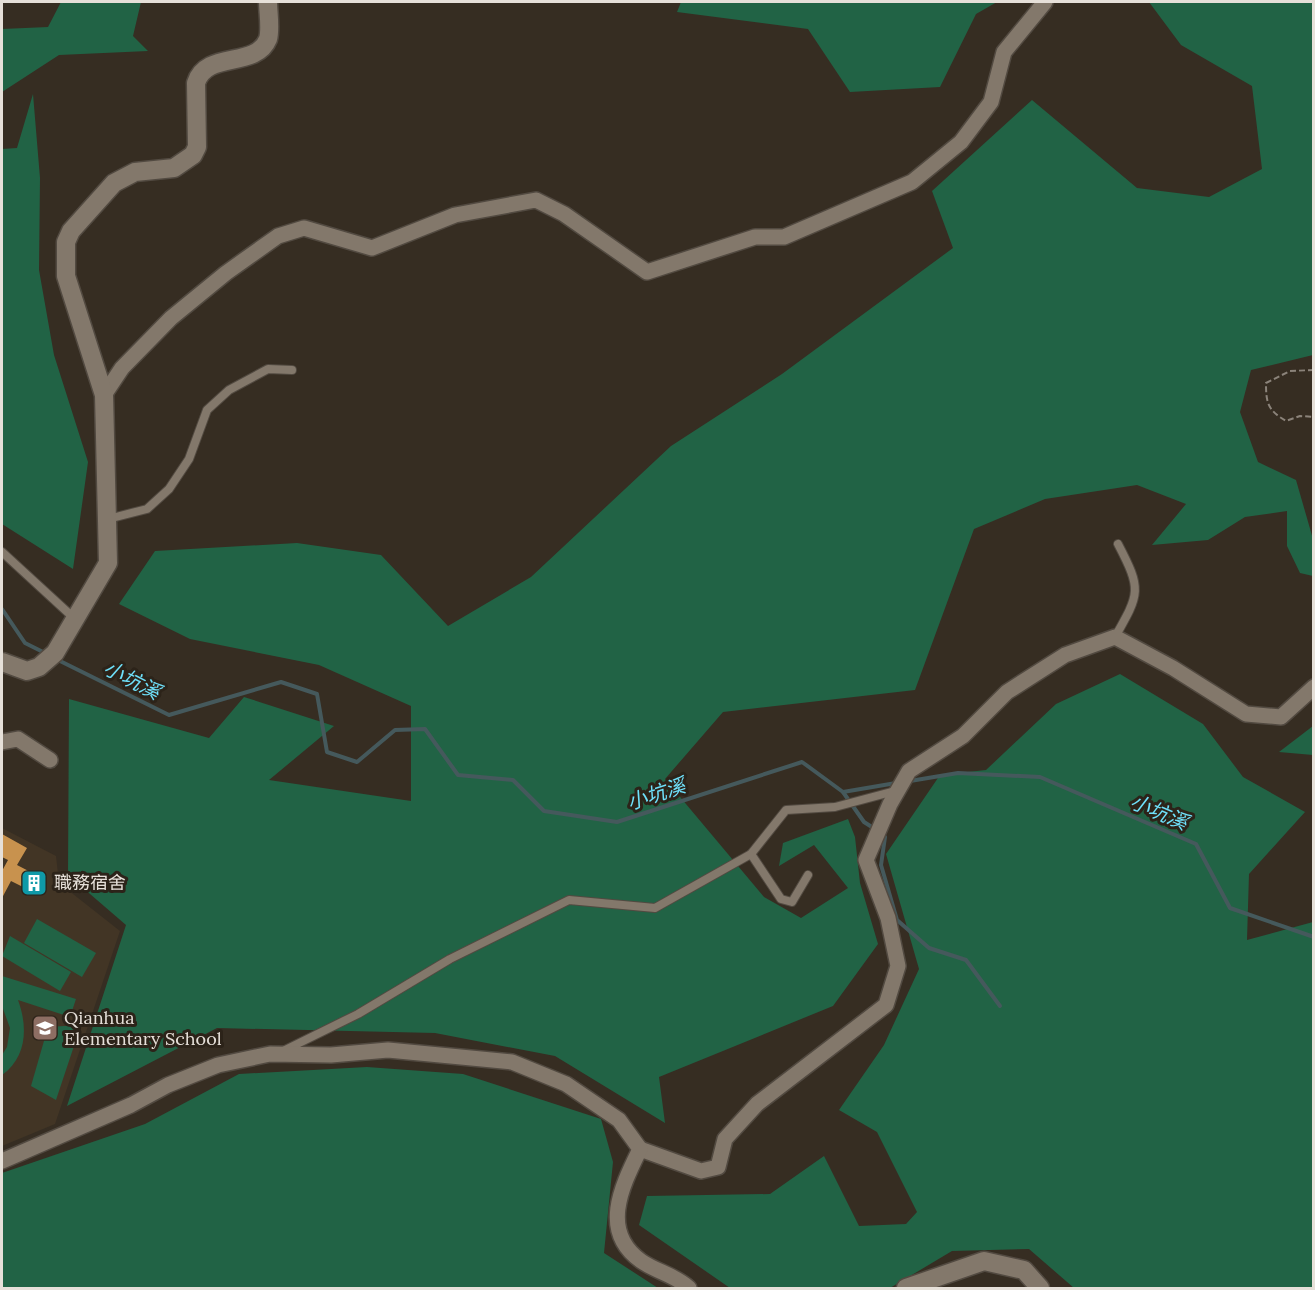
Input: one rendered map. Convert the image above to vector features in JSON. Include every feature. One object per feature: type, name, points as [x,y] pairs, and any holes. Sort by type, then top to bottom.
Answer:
[{"type":"street","points":[[2,662],[27,671],[39,667],[50,657],[76,620],[108,563],[104,394],[66,276],[66,242],[71,231],[114,183],[135,172],[174,168],[193,155],[197,147],[196,83],[199,74],[217,62],[256,53],[268,39],[268,2]]},
{"type":"street","points":[[104,394],[122,368],[171,318],[278,236],[304,228],[372,248],[455,214],[536,200],[564,214],[647,272],[755,237],[784,237],[912,182],[961,142],[991,102],[1004,52],[1045,2]]},
{"type":"street","points":[[2,1161],[208,1069],[276,1054],[331,1055],[388,1050],[512,1062],[566,1084],[619,1120],[640,1149],[701,1171],[718,1167],[725,1139],[757,1104],[886,1005],[898,966],[888,918],[866,860],[890,804],[901,789],[909,771],[963,736],[1007,692],[1065,655],[1114,637],[1173,668],[1246,714],[1281,717],[1314,687]]},
{"type":"street","points":[[2,742],[18,739],[50,760]]},
{"type":"street","points":[[640,1149],[620,1189],[618,1225],[623,1244],[642,1262],[679,1279],[689,1288]]},
{"type":"street","points":[[906,1288],[984,1261],[1024,1270],[1040,1288]]},
{"type":"lane","points":[[108,519],[147,508],[170,489],[189,459],[207,410],[229,390],[268,369],[292,370]]},
{"type":"lane","points":[[1114,637],[1135,601],[1135,577],[1118,544]]},
{"type":"lane","points":[[2,552],[76,620]]},
{"type":"lane","points":[[276,1054],[358,1014],[450,959],[569,900],[655,908],[751,854],[786,810],[835,807],[873,799],[901,789]]},
{"type":"lane","points":[[751,854],[781,899],[792,902],[808,875]]},
{"type":"path","points":[[1314,370],[1290,371],[1266,383],[1266,398],[1272,413],[1286,421],[1299,416],[1314,417]]},
{"type":"shaded area","name":"Qianhua Elementary School","points":[[2,828],[56,856],[59,883],[120,931],[55,1124],[2,1146]]},
{"type":"green space","points":[[61,2],[141,2],[133,36],[148,51],[59,55],[2,92],[2,29],[48,27]]},
{"type":"green space","points":[[681,2],[997,2],[976,14],[940,87],[850,92],[808,29],[677,12]]},
{"type":"green space","points":[[1149,2],[1313,2],[1313,355],[1251,370],[1240,412],[1258,462],[1296,480],[1313,539],[1313,576],[1300,573],[1287,546],[1287,511],[1245,517],[1208,540],[1152,545],[1186,504],[1137,485],[1045,499],[974,529],[915,690],[723,712],[665,779],[764,897],[801,918],[848,888],[814,845],[779,866],[783,843],[848,819],[855,837],[860,883],[878,944],[833,1006],[659,1077],[665,1123],[555,1056],[435,1033],[217,1028],[67,1106],[126,925],[68,875],[69,699],[209,738],[244,697],[334,726],[269,780],[411,801],[411,706],[319,665],[190,639],[119,604],[155,551],[297,543],[381,555],[448,626],[531,577],[671,446],[782,374],[953,248],[932,191],[1032,100],[1137,188],[1209,197],[1262,169],[1252,86],[1181,45]]},
{"type":"green space","points":[[33,94],[40,178],[39,270],[54,355],[88,462],[73,569],[2,524],[2,149],[17,148]]},
{"type":"green space","points":[[1120,674],[1203,724],[1243,777],[1305,812],[1249,874],[1247,940],[1313,922],[1313,1288],[1074,1288],[1029,1249],[952,1251],[890,1288],[730,1288],[639,1225],[647,1196],[770,1194],[824,1156],[859,1226],[906,1224],[917,1212],[877,1132],[839,1110],[884,1045],[919,969],[886,854],[940,775],[986,770],[1056,704]]},
{"type":"green space","points":[[1313,726],[1313,755],[1279,752]]},
{"type":"green space","points":[[37,919],[96,953],[82,977],[24,943]]},
{"type":"green space","points":[[10,936],[71,972],[60,991],[2,956]]},
{"type":"green space","points":[[2,976],[76,999],[70,1017],[18,1000],[23,1021],[23,1041],[16,1059],[2,1075],[2,1055],[7,1047],[10,1028],[2,1006]]},
{"type":"green space","points":[[81,1025],[56,1100],[31,1086],[48,1027]]},
{"type":"green space","points":[[367,1067],[463,1074],[601,1119],[613,1162],[604,1253],[658,1288],[2,1288],[2,1173],[145,1124],[239,1074]]},
{"type":"building","points":[[2,834],[27,848],[17,865],[44,879],[37,894],[11,881],[2,898],[2,871],[8,860],[2,857]]},
{"type":"waterway","name":"小坑溪","points":[[2,609],[25,643],[47,654]]},
{"type":"waterway","name":"小坑溪","points":[[56,659],[169,715],[281,682],[317,694],[327,752],[357,762],[395,730],[425,729],[458,775],[513,780],[544,811],[617,822],[802,762],[843,792],[896,783]]},
{"type":"waterway","name":"小坑溪","points":[[910,781],[958,773],[1040,777],[1196,844],[1230,908],[1314,937]]},
{"type":"waterway","points":[[843,792],[864,822],[875,829]]},
{"type":"waterway","points":[[881,833],[885,837],[881,865],[897,920],[929,948],[966,960],[1000,1006]]},
{"type":"place","name":"職務宿舍","points":[[34,883]]},
{"type":"place","name":"Qianhua Elementary School","points":[[45,1028]]}]
